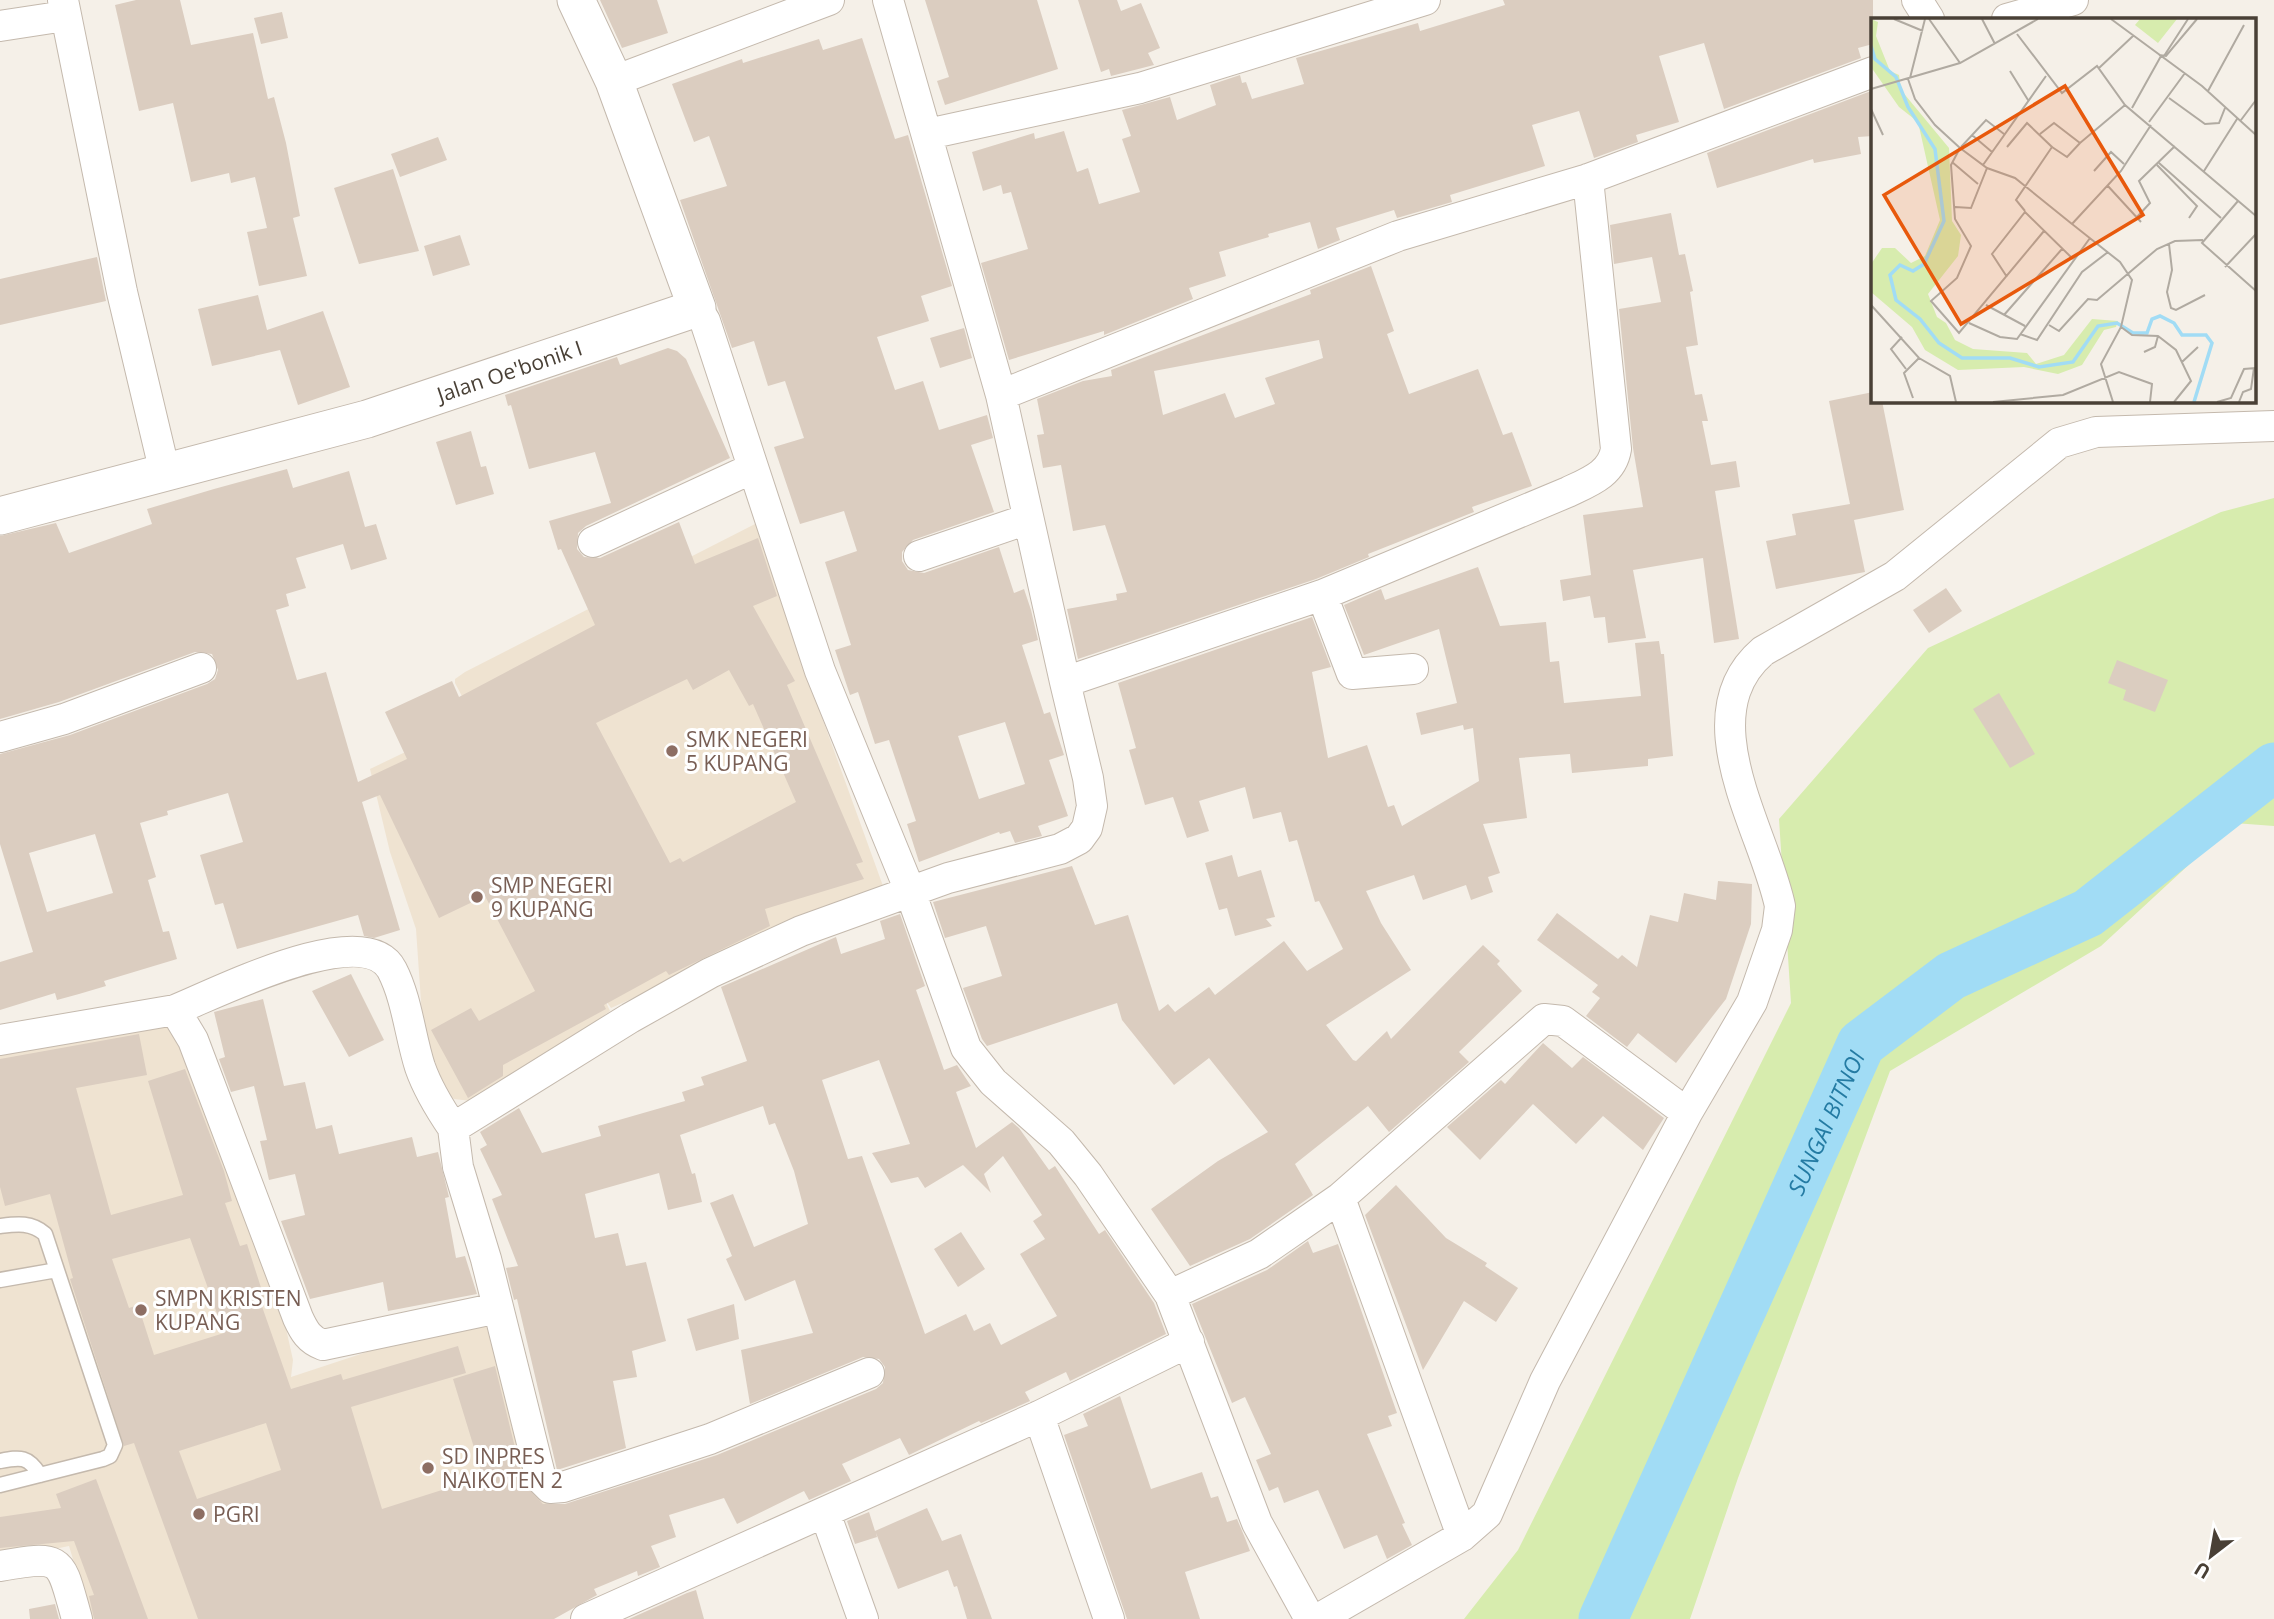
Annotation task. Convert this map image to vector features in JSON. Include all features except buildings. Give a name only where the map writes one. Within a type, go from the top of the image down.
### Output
[{"type":"street","points":[[576,0],[614,81],[697,308],[705,321],[820,671],[910,891],[972,1060],[1061,1142],[1125,1225],[1170,1294],[1257,1523],[1310,1619]]},
{"type":"street","points":[[614,81],[828,0]]},
{"type":"street","points":[[453,1128],[630,1018],[710,973],[801,931],[910,891],[1060,849],[1079,839],[1087,828],[1092,806],[1085,764],[1001,395],[888,0]]},
{"type":"street","points":[[928,134],[1140,88],[1424,0]]},
{"type":"street","points":[[1917,0],[1928,18]]},
{"type":"street","points":[[2010,18],[2073,0]]},
{"type":"street","points":[[0,26],[64,8],[84,94],[122,292],[165,473]]},
{"type":"street","points":[[1001,395],[1398,236],[1588,179],[1871,73]]},
{"type":"street","points":[[1065,682],[1322,595],[1568,492],[1602,475],[1612,463],[1616,449],[1588,179]]},
{"type":"street","name":"Jalan Oe'bonik I","points":[[0,516],[367,419],[697,308]]},
{"type":"street","points":[[1318,1619],[1462,1536],[1487,1514],[1545,1381],[1687,1113],[1752,1002],[1780,918],[1774,884],[1729,747],[1732,701],[1748,664],[1763,651],[1895,576],[2059,443],[2096,432],[2274,426]]},
{"type":"street","points":[[593,542],[753,468]]},
{"type":"street","points":[[919,556],[1028,519]]},
{"type":"street","points":[[1322,595],[1352,674],[1413,669]]},
{"type":"street","points":[[0,737],[64,719],[201,668]]},
{"type":"street","points":[[0,1040],[175,1010],[302,959],[358,949],[369,953],[391,969],[421,1068],[434,1100],[453,1128],[458,1167],[498,1308],[541,1479],[550,1488],[563,1487],[710,1439],[869,1373]]},
{"type":"street","points":[[175,1010],[193,1040],[298,1318],[311,1339],[323,1345],[498,1308]]},
{"type":"street","points":[[1170,1294],[1259,1254],[1340,1198],[1544,1019],[1563,1021],[1687,1113]]},
{"type":"street","points":[[1340,1198],[1462,1536]]},
{"type":"street","points":[[586,1619],[1039,1416],[1189,1342]]},
{"type":"street","points":[[1039,1416],[1109,1619]]},
{"type":"street","points":[[825,1513],[863,1619]]},
{"type":"street","points":[[0,1566],[42,1559],[54,1562],[63,1571],[77,1619]]},
{"type":"lane","points":[[0,1226],[19,1223],[39,1229],[49,1243],[115,1445],[110,1456],[103,1459],[0,1485]]},
{"type":"lane","points":[[0,1280],[57,1270]]},
{"type":"lane","points":[[0,1461],[22,1457],[31,1461],[40,1475]]},
{"type":"shaded area","name":"SMK NEGERI 5 KUPANG","points":[[757,523],[794,640],[883,886],[611,1008],[604,998],[610,1011],[497,1092],[480,1102],[454,1099],[436,1083],[422,1016],[416,929],[390,852],[370,769],[474,719],[455,683],[455,679],[465,672]]},
{"type":"shaded area","points":[[172,1025],[271,1261],[293,1360],[291,1377],[482,1314],[553,1523],[300,1619],[91,1619],[69,1546],[0,1560],[0,1051]]},
{"type":"green space","points":[[2274,498],[2274,826],[2234,823],[2101,946],[1890,1071],[1738,1478],[1690,1619],[1464,1619],[1518,1550],[1791,1003],[1779,819],[1928,648],[2221,512]]},
{"type":"waterway","name":"SUNGAI BITNOI","points":[[1603,1619],[1861,1044],[1951,976],[2088,913],[2274,767]]},
{"type":"place","name":"SMK NEGERI 5 KUPANG","points":[[672,751]]},
{"type":"place","name":"SMP NEGERI 9 KUPANG","points":[[477,897]]},
{"type":"place","name":"SMPN KRISTEN KUPANG","points":[[141,1310]]},
{"type":"place","name":"SD INPRES NAIKOTEN 2","points":[[428,1468]]},
{"type":"place","name":"PGRI","points":[[199,1514]]}]
